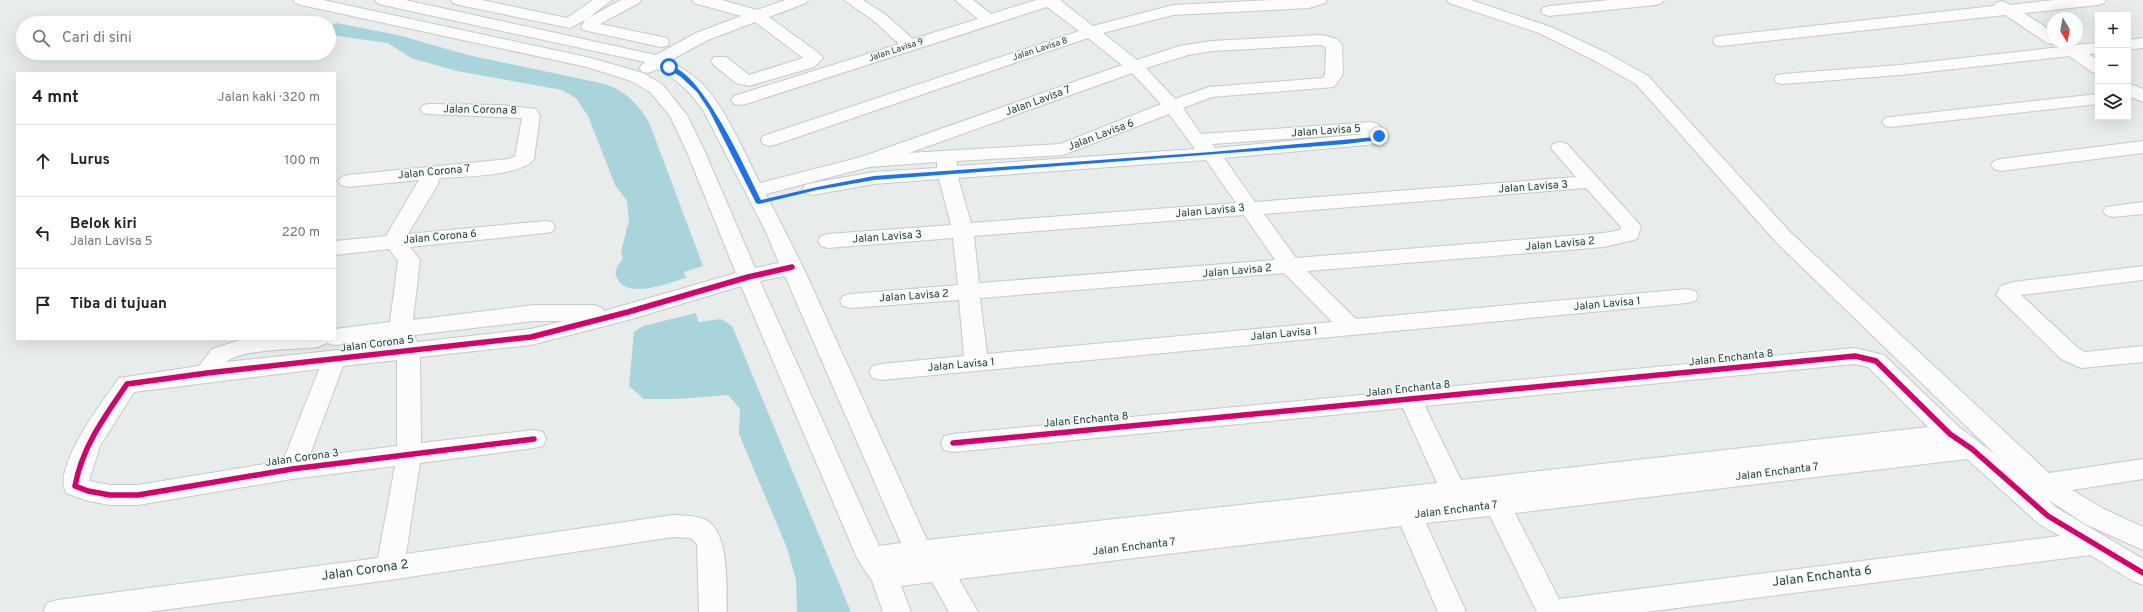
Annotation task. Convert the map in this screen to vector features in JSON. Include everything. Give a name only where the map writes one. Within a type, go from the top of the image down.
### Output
[{"type":"street","points":[[383,0],[605,48],[662,57],[704,47],[752,25],[758,16],[800,0]]},
{"type":"street","points":[[459,0],[570,23],[604,0]]},
{"type":"street","points":[[633,0],[591,23],[589,27],[662,57],[698,91],[712,110],[775,230],[919,553],[939,570],[964,612]]},
{"type":"street","points":[[700,0],[727,6],[758,16],[813,56],[813,60],[808,63],[752,80],[745,80],[720,61]]},
{"type":"street","points":[[852,0],[880,18],[905,40]]},
{"type":"street","points":[[963,0],[983,15]]},
{"type":"street","points":[[1051,0],[1135,66],[1173,107],[1196,140],[1211,154],[1291,267],[1351,328]]},
{"type":"street","name":"Jalan Lavisa 9","points":[[740,100],[1051,0]]},
{"type":"street","name":"Jalan Lavisa 8","points":[[770,140],[1090,32],[1173,10],[1319,0]]},
{"type":"street","points":[[1455,0],[1493,11],[1545,30],[1601,57],[1642,80],[1783,237],[2043,484],[2071,504],[2143,540]]},
{"type":"street","points":[[1549,11],[1656,0]]},
{"type":"street","points":[[1993,0],[2047,35]]},
{"type":"street","points":[[1721,41],[2098,0]]},
{"type":"street","points":[[313,1],[584,61],[642,79],[666,97],[678,115],[696,152],[721,216],[897,612]]},
{"type":"street","name":"Jalan Lavisa 7","points":[[757,197],[868,161],[1135,66],[1196,47],[1326,41],[1334,45],[1335,52],[1334,74],[1328,83]]},
{"type":"street","points":[[2131,45],[2143,43]]},
{"type":"street","points":[[2083,47],[2095,48]]},
{"type":"street","points":[[1783,79],[1900,70],[2051,48]]},
{"type":"street","points":[[2068,48],[2095,66]]},
{"type":"street","points":[[642,79],[662,57]]},
{"type":"street","name":"Jalan Lavisa 6","points":[[868,161],[947,166],[1063,149],[1215,91],[1328,83]]},
{"type":"street","points":[[1891,122],[2095,99]]},
{"type":"street","name":"Jalan Corona 8","points":[[429,109],[508,110],[530,113],[531,116],[524,159],[520,162]]},
{"type":"street","name":"Jalan Lavisa 5","points":[[757,197],[947,166],[1211,154],[1353,142],[1377,138],[1379,136],[1371,128],[1357,128],[1196,140]]},
{"type":"street","points":[[932,139],[947,166],[963,232],[976,363]]},
{"type":"street","points":[[2001,165],[2143,147]]},
{"type":"street","name":"Jalan Lavisa 3","points":[[1560,148],[1631,226],[1630,234],[1622,238]]},
{"type":"street","name":"Jalan Corona 7","points":[[348,181],[504,166],[520,162]]},
{"type":"street","points":[[390,568],[409,454],[405,340],[405,281],[409,260],[393,241],[406,223],[427,186],[432,172]]},
{"type":"street","name":"Jalan Lavisa 3","points":[[828,241],[963,232],[1249,208],[1592,182]]},
{"type":"street","points":[[2113,212],[2143,208]]},
{"type":"street","name":"Jalan Corona 6","points":[[336,248],[545,227]]},
{"type":"street","name":"Jalan Lavisa 2","points":[[851,301],[1291,267],[1622,238]]},
{"type":"street","name":"Jalan Corona 5","points":[[75,486],[78,467],[94,435],[127,384],[207,372],[334,348],[405,340],[532,337],[628,312],[748,277],[792,268]]},
{"type":"street","points":[[2143,273],[2013,289],[2009,290],[2007,295],[2069,353],[2081,360],[2094,360],[2143,354]]},
{"type":"street","name":"Jalan Lavisa 1","points":[[881,372],[1687,296]]},
{"type":"street","points":[[207,372],[214,360],[220,355],[237,348],[309,340]]},
{"type":"street","points":[[292,469],[334,348]]},
{"type":"street","name":"Jalan Enchanta 8","points":[[953,443],[1855,356],[1876,361],[1950,434]]},
{"type":"street","points":[[1410,399],[1454,491]]},
{"type":"street","points":[[1950,434],[1972,449],[2048,516],[2143,572]]},
{"type":"street","name":"Jalan Enchanta 7","points":[[878,567],[939,570],[1406,506],[1454,491],[1493,496],[1950,434]]},
{"type":"street","name":"Jalan Corona 3","points":[[75,486],[88,491],[110,495],[138,495],[292,469],[534,439]]},
{"type":"street","name":"Jalan Enchanta 7","points":[[878,567],[919,553],[1972,449]]},
{"type":"street","points":[[2043,484],[2143,469]]},
{"type":"street","points":[[1493,496],[1551,612]]},
{"type":"street","points":[[1406,506],[1452,612]]},
{"type":"street","name":"Jalan Corona 2","points":[[57,612],[390,568],[673,526],[696,526],[704,532],[710,544],[713,612]]},
{"type":"street","name":"Jalan Enchanta 6","points":[[1551,612],[2094,543]]},
{"type":"water","points":[[336,23],[398,35],[468,55],[605,84],[626,95],[640,109],[649,122],[703,266],[684,272],[686,278],[659,286],[638,289],[629,288],[622,285],[617,278],[616,270],[623,259],[621,252],[629,220],[627,201],[615,185],[588,116],[576,98],[562,90],[457,71],[411,58],[388,43],[336,36]]},
{"type":"water","points":[[696,313],[698,322],[721,319],[732,326],[851,612],[797,612],[796,580],[787,548],[739,434],[740,409],[728,395],[676,399],[644,399],[629,386],[634,332],[643,326]]},
{"type":"cycle path","points":[[534,439],[292,469],[138,495],[110,495],[88,491],[75,486],[82,459],[88,446],[127,384],[207,373],[531,337],[628,312],[748,277],[792,267]]},
{"type":"cycle path","points":[[953,443],[1855,356],[1876,361],[1950,434],[1972,449],[2048,516],[2143,573]]},
{"type":"route","points":[[669,67],[682,76],[698,91],[712,110],[759,203],[817,188],[874,178],[1211,154],[1367,140],[1377,138],[1379,136]]}]
